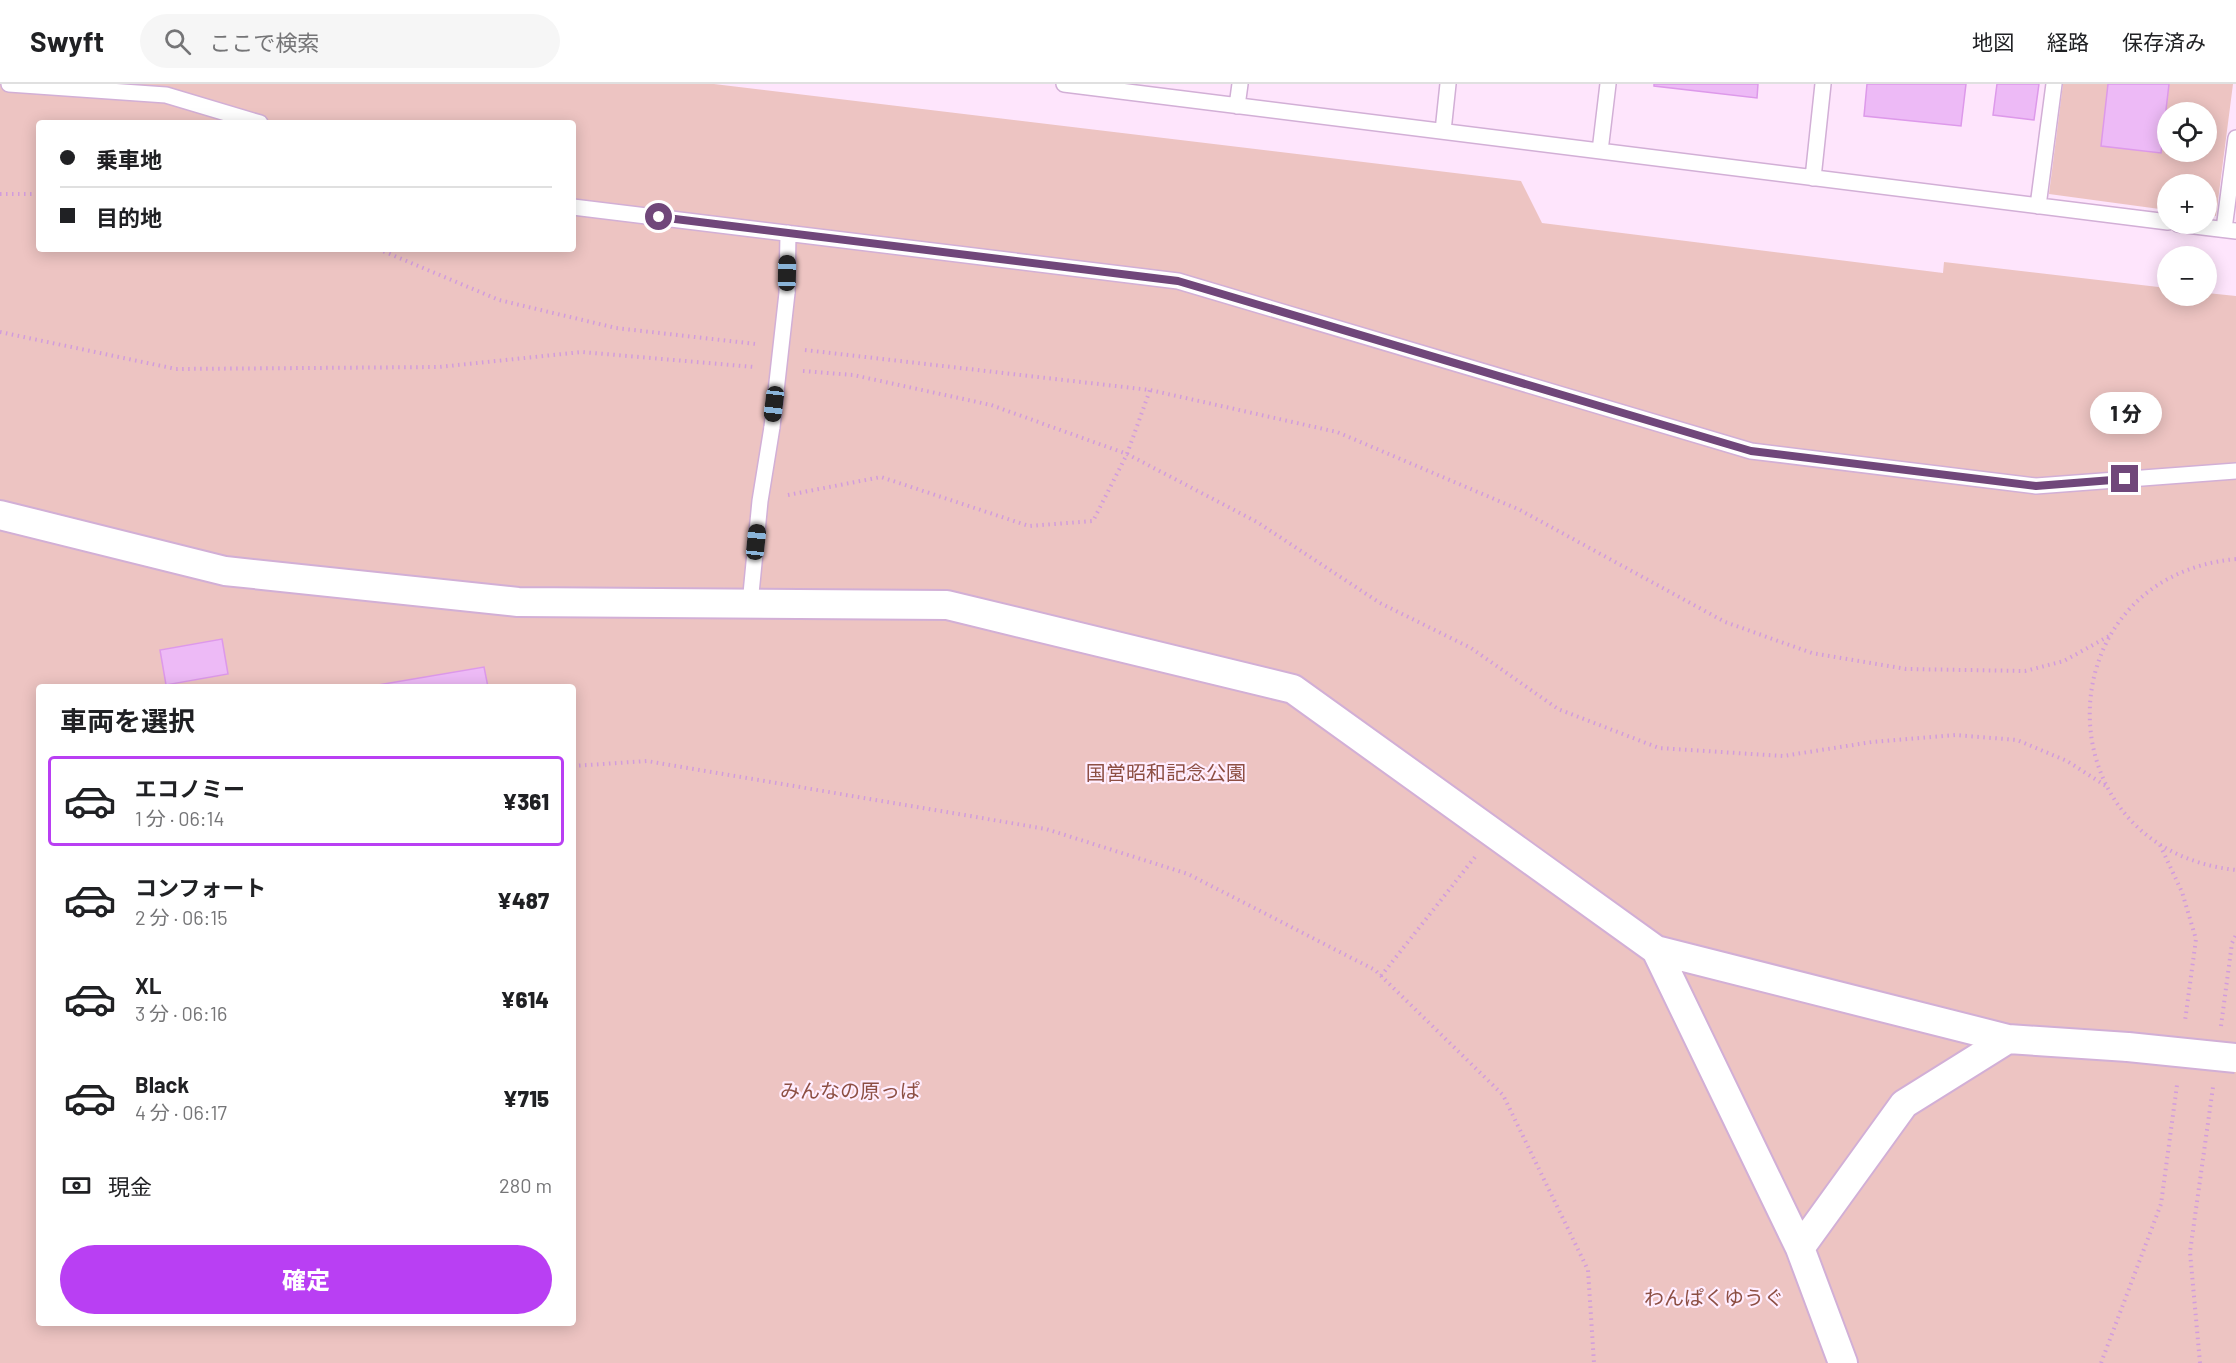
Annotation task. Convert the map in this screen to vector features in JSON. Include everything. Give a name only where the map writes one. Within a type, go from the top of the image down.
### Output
[{"type":"street","points":[[0,515],[225,571],[518,602],[947,605],[1293,689],[1656,950],[2008,1039],[2128,1047],[2228,1048]]},
{"type":"street","points":[[1656,950],[1800,1248],[1843,1363]]},
{"type":"street","points":[[1800,1248],[1904,1104],[2008,1039]]},
{"type":"lane","points":[[9,84],[166,95],[250,120]]},
{"type":"lane","points":[[1064,84],[2157,221]]},
{"type":"lane","points":[[1237,106],[1240,84]]},
{"type":"lane","points":[[1443,131],[1448,84]]},
{"type":"lane","points":[[1600,151],[1608,84]]},
{"type":"lane","points":[[1813,178],[1823,84]]},
{"type":"lane","points":[[2038,206],[2054,84]]},
{"type":"lane","points":[[2230,230],[2236,138]]},
{"type":"lane","points":[[576,207],[1178,281],[1751,451],[2036,486],[2236,471]]},
{"type":"lane","points":[[750,604],[760,501],[772,427],[787,293],[788,233]]},
{"type":"path","points":[[0,194],[36,194]]},
{"type":"path","points":[[385,252],[499,300],[616,328],[759,345]]},
{"type":"path","points":[[0,332],[176,369],[439,367],[582,352],[759,367]]},
{"type":"path","points":[[794,349],[1149,390],[1336,432],[1520,510],[1725,622],[1812,653],[1906,669],[2025,671],[2064,661],[2109,636]]},
{"type":"path","points":[[794,370],[853,375],[991,405],[1127,454],[1257,522],[1380,603],[1471,648],[1558,709],[1659,748],[1783,756],[1872,742],[1955,735],[2018,740],[2067,761],[2106,786]]},
{"type":"path","points":[[760,501],[881,477],[1029,526],[1094,521],[1127,454],[1149,390]]},
{"type":"path","points":[[2236,559],[2191,568],[2166,579],[2144,595],[2125,614],[2109,636],[2092,685],[2089,711],[2093,745],[2106,786],[2120,808],[2138,828],[2160,845],[2186,859],[2213,867],[2236,870]]},
{"type":"path","points":[[576,766],[647,761],[1046,829],[1188,874],[1375,970],[1503,1095],[1588,1270],[1594,1363]]},
{"type":"path","points":[[1382,976],[1494,833]]},
{"type":"path","points":[[2160,845],[2182,892],[2196,939],[2184,1031]]},
{"type":"path","points":[[2228,1048],[2232,943],[2236,935]]},
{"type":"path","points":[[2101,1363],[2162,1204],[2178,1077]]},
{"type":"path","points":[[2200,1363],[2190,1252],[2213,1086]]},
{"type":"green space","name":"国営昭和記念公園","points":[[0,84],[714,84],[1521,181],[1542,223],[1943,273],[1944,262],[2157,287],[2157,306],[2217,306],[2217,294],[2236,296],[2236,1363],[0,1363]]},
{"type":"green space","points":[[2063,84],[2233,84],[2217,208],[2217,174],[2157,174],[2157,209],[2049,194]]},
{"type":"building","points":[[1654,84],[1758,84],[1757,98],[1654,86]]},
{"type":"building","points":[[1867,84],[1966,84],[1961,126],[1864,116]]},
{"type":"building","points":[[1997,84],[2039,84],[2034,120],[1993,115]]},
{"type":"building","points":[[2108,84],[2169,84],[2167,102],[2157,102],[2157,153],[2101,146]]},
{"type":"building","points":[[222,639],[228,674],[166,684],[160,650]]},
{"type":"building","points":[[484,667],[487,684],[384,684]]},
{"type":"route","points":[[659,217],[1178,281],[1751,451],[2036,486],[2125,479]]},
{"type":"park label","name":"みんなの原っぱ","points":[[850,1090]]},
{"type":"park label","name":"わんぱくゆうぐ","points":[[1714,1297]]}]
